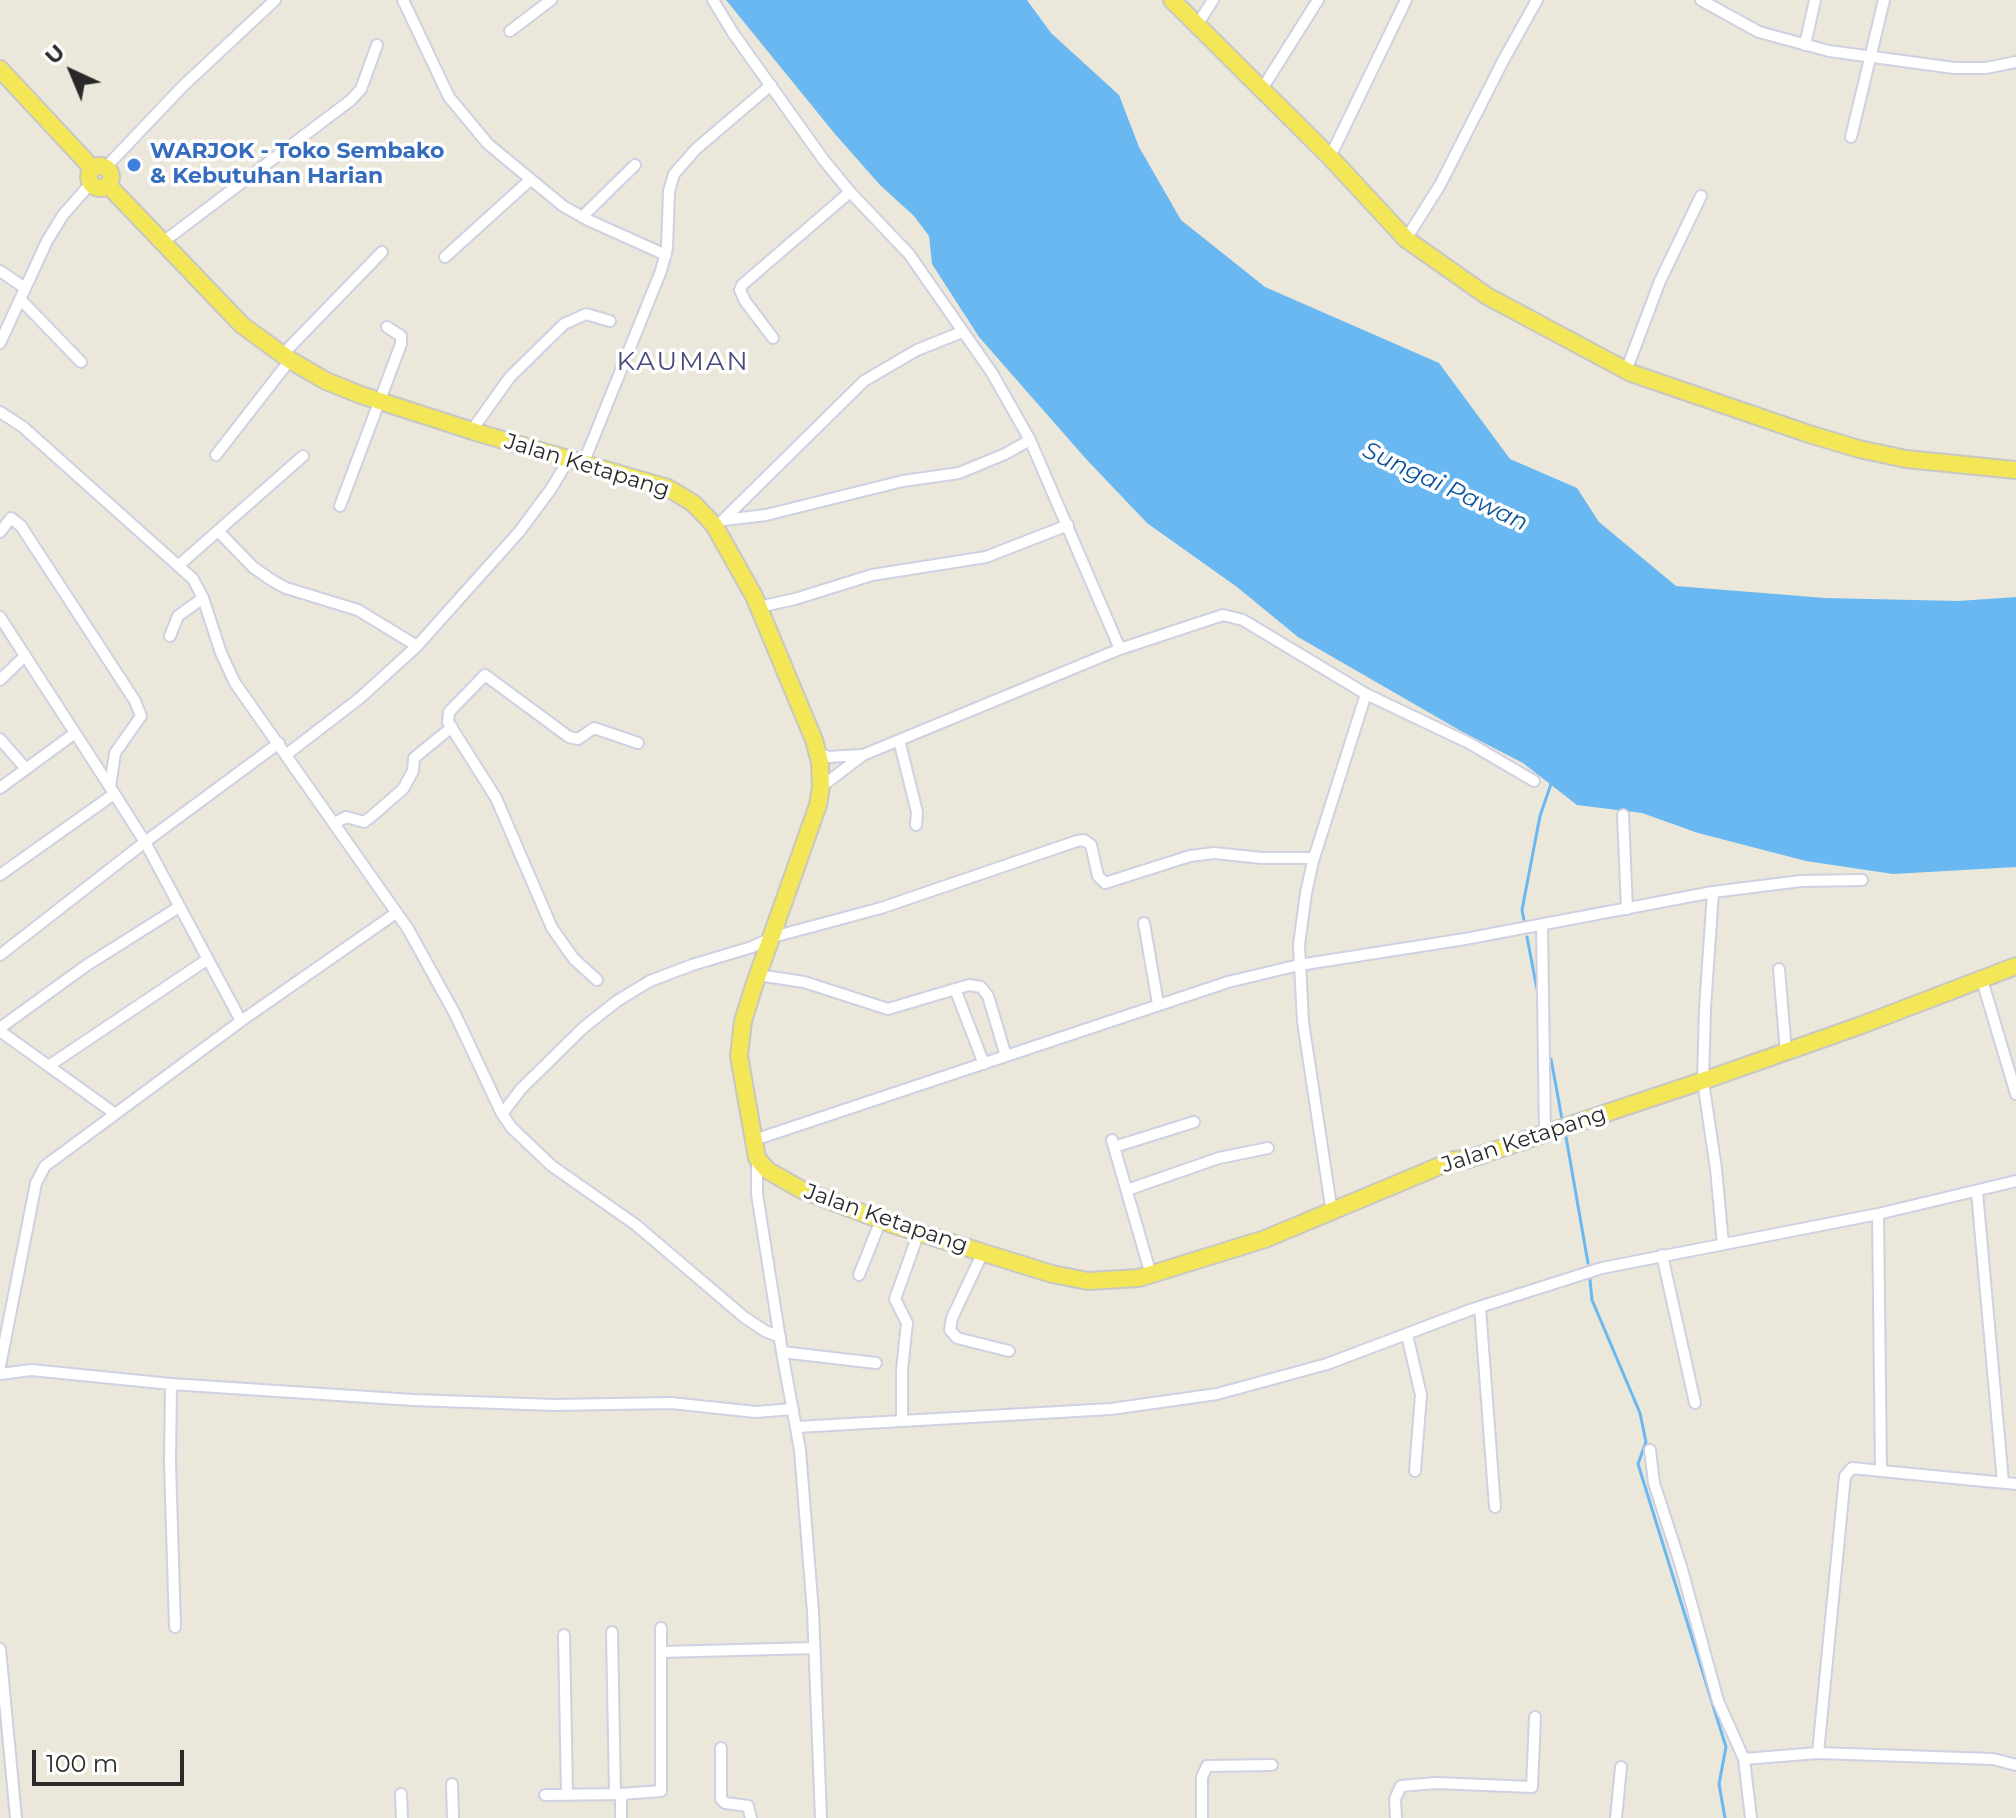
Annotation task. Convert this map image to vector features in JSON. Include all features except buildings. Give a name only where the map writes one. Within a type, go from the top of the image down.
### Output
[{"type":"main road","points":[[1172,0],[1330,157],[1406,239],[1487,296],[1626,371],[1708,401],[1859,449],[1906,459],[2016,470]]},
{"type":"main road","name":"Jalan Ketapang","points":[[0,69],[202,286],[242,325],[286,357],[326,381],[378,401],[668,488],[719,522],[759,607],[818,753],[821,787],[812,823],[743,1021],[739,1056],[757,1158],[767,1170],[793,1186],[881,1220],[1052,1274],[1088,1281],[1151,1275],[1265,1239],[1462,1160],[1786,1052],[2016,966]]},
{"type":"street","points":[[0,343],[47,241],[63,215],[183,86],[275,0]]},
{"type":"street","points":[[403,0],[449,97],[488,144],[563,206],[666,255]]},
{"type":"street","points":[[510,31],[551,0]]},
{"type":"street","points":[[713,0],[730,29],[850,192],[909,254],[992,373],[1030,440],[1120,649]]},
{"type":"street","points":[[1197,25],[1213,0]]},
{"type":"street","points":[[1262,89],[1318,0]]},
{"type":"street","points":[[1330,157],[1406,0]]},
{"type":"street","points":[[1406,239],[1440,185],[1537,0]]},
{"type":"street","points":[[1701,0],[1750,28],[1805,45],[1954,68],[1986,68],[2016,62]]},
{"type":"street","points":[[1805,45],[1815,0]]},
{"type":"street","points":[[1851,137],[1884,0]]},
{"type":"street","points":[[163,242],[351,100],[361,89],[377,45]]},
{"type":"street","points":[[287,754],[360,698],[417,646],[519,532],[576,462],[647,308],[666,255],[669,191],[674,174],[696,149],[771,85]]},
{"type":"street","points":[[582,217],[635,165]]},
{"type":"street","points":[[445,257],[530,180]]},
{"type":"street","points":[[773,338],[745,301],[740,290],[742,285],[850,192]]},
{"type":"street","points":[[1626,371],[1660,281],[1701,196]]},
{"type":"street","points":[[216,455],[286,357],[382,252]]},
{"type":"street","points":[[0,271],[81,362]]},
{"type":"street","points":[[472,430],[499,389],[564,324],[586,314],[610,321]]},
{"type":"street","points":[[340,506],[401,341],[401,336],[387,327]]},
{"type":"street","points":[[719,522],[864,381],[917,350],[962,332]]},
{"type":"street","points":[[0,412],[23,427],[193,579],[235,683],[396,913],[455,1014],[502,1114],[527,1144],[566,1178],[636,1225],[755,1326],[780,1337]]},
{"type":"street","points":[[719,522],[766,515],[903,481],[959,473],[1030,440]]},
{"type":"street","points":[[178,566],[303,456]]},
{"type":"street","points":[[0,532],[11,518],[21,526],[141,716],[137,726],[115,753],[112,791],[0,875]]},
{"type":"street","points":[[759,607],[872,575],[986,557],[1068,525]]},
{"type":"street","points":[[218,531],[254,568],[273,581],[286,588],[358,610],[417,646]]},
{"type":"street","points":[[170,636],[178,616],[203,598]]},
{"type":"street","points":[[821,787],[863,755],[1120,649],[1215,616],[1230,615],[1366,694],[1469,743],[1534,781]]},
{"type":"street","points":[[0,617],[145,842],[241,1021]]},
{"type":"street","points":[[0,680],[25,656]]},
{"type":"street","points":[[597,980],[574,959],[552,928],[496,798],[448,718],[451,708],[485,675],[527,709],[569,737],[578,739],[594,728],[638,743]]},
{"type":"street","points":[[1332,1213],[1303,1022],[1299,965],[1302,920],[1314,858],[1366,694]]},
{"type":"street","points":[[335,823],[346,817],[364,822],[372,816],[403,789],[413,771],[414,758],[452,727]]},
{"type":"street","points":[[0,788],[75,733]]},
{"type":"street","points":[[0,739],[26,769]]},
{"type":"street","points":[[899,740],[917,812],[916,825]]},
{"type":"street","points":[[0,955],[279,743]]},
{"type":"street","points":[[818,753],[828,757],[863,755]]},
{"type":"street","points":[[1623,815],[1627,909]]},
{"type":"street","points":[[502,1114],[521,1089],[583,1028],[617,1001],[650,981],[773,937],[881,908],[1084,840],[1091,845],[1098,876],[1105,883],[1190,856],[1214,853],[1262,858],[1314,858]]},
{"type":"street","points":[[754,1140],[1158,1004],[1228,982],[1299,965],[1451,942],[1713,892],[1801,881],[1862,880]]},
{"type":"street","points":[[1713,892],[1705,995],[1703,1081],[1723,1244]]},
{"type":"street","points":[[114,1113],[0,1030],[87,965],[179,907]]},
{"type":"street","points":[[0,1366],[39,1175],[54,1159],[114,1113],[396,913]]},
{"type":"street","points":[[1144,923],[1158,1004]]},
{"type":"street","points":[[1542,925],[1545,1134]]},
{"type":"street","points":[[50,1065],[208,959]]},
{"type":"street","points":[[1779,969],[1786,1052]]},
{"type":"street","points":[[758,975],[804,982],[888,1009],[955,989],[976,986],[985,991],[1006,1056]]},
{"type":"street","points":[[1982,980],[2016,1094]]},
{"type":"street","points":[[955,989],[984,1064]]},
{"type":"street","points":[[1151,1275],[1113,1144],[1194,1122]]},
{"type":"street","points":[[1127,1190],[1219,1158],[1268,1148]]},
{"type":"street","points":[[757,1158],[757,1194],[797,1427],[813,1612],[821,1818]]},
{"type":"street","points":[[797,1427],[1111,1409],[1187,1399],[1283,1378],[1480,1307],[1602,1268],[1878,1214],[2016,1181]]},
{"type":"street","points":[[1977,1192],[2003,1482]]},
{"type":"street","points":[[1878,1214],[1881,1471]]},
{"type":"street","points":[[859,1275],[881,1220]]},
{"type":"street","points":[[902,1420],[902,1370],[907,1323],[895,1299],[919,1232]]},
{"type":"street","points":[[983,1252],[952,1318],[950,1330],[957,1338],[1009,1351]]},
{"type":"street","points":[[1662,1255],[1695,1403]]},
{"type":"street","points":[[1480,1307],[1495,1507]]},
{"type":"street","points":[[1407,1335],[1421,1395],[1415,1471]]},
{"type":"street","points":[[782,1352],[876,1363]]},
{"type":"street","points":[[0,1374],[31,1370],[171,1384],[428,1401],[554,1405],[671,1403],[756,1412],[793,1409]]},
{"type":"street","points":[[171,1384],[175,1627]]},
{"type":"street","points":[[1650,1450],[1654,1483],[1718,1701],[1744,1759],[1751,1818]]},
{"type":"street","points":[[1818,1753],[1845,1476],[1852,1468],[2016,1484]]},
{"type":"street","points":[[545,1795],[661,1791],[661,1628]]},
{"type":"street","points":[[612,1632],[621,1818]]},
{"type":"street","points":[[564,1635],[567,1795]]},
{"type":"street","points":[[661,1652],[814,1648]]},
{"type":"street","points":[[0,1649],[16,1818]]},
{"type":"street","points":[[1396,1818],[1395,1799],[1401,1786],[1436,1783],[1532,1787],[1535,1717]]},
{"type":"street","points":[[721,1748],[721,1799],[725,1803],[748,1806],[751,1818]]},
{"type":"street","points":[[1744,1759],[1818,1753],[1993,1759],[2016,1765]]},
{"type":"street","points":[[1202,1818],[1202,1777],[1205,1768],[1218,1764],[1272,1765]]},
{"type":"street","points":[[1616,1818],[1621,1767]]},
{"type":"street","points":[[452,1784],[453,1818]]},
{"type":"street","points":[[401,1794],[402,1818]]},
{"type":"water","name":"Sungai Pawan","points":[[726,0],[1027,0],[1051,33],[1119,95],[1139,147],[1181,220],[1265,287],[1439,363],[1510,459],[1577,488],[1599,522],[1676,586],[1825,598],[1958,601],[2016,597],[2016,867],[1893,874],[1806,861],[1698,833],[1642,813],[1577,805],[1523,763],[1298,637],[1237,587],[1147,523],[1087,460],[979,337],[932,264],[929,236],[914,216],[880,185],[835,134]]},
{"type":"waterway","points":[[1524,920],[1522,910],[1540,816],[1551,784]]},
{"type":"waterway","points":[[1527,937],[1537,989]]},
{"type":"waterway","points":[[1551,1059],[1562,1119]]},
{"type":"waterway","points":[[1566,1137],[1588,1263]]},
{"type":"waterway","points":[[1590,1280],[1592,1300],[1640,1413],[1646,1442],[1638,1464],[1726,1747],[1719,1784],[1725,1818]]},
{"type":"place","name":"WARJOK - Toko Sembako & Kebutuhan Harian","points":[[134,165]]},
{"type":"district","name":"KAUMAN","points":[[683,362]]}]
